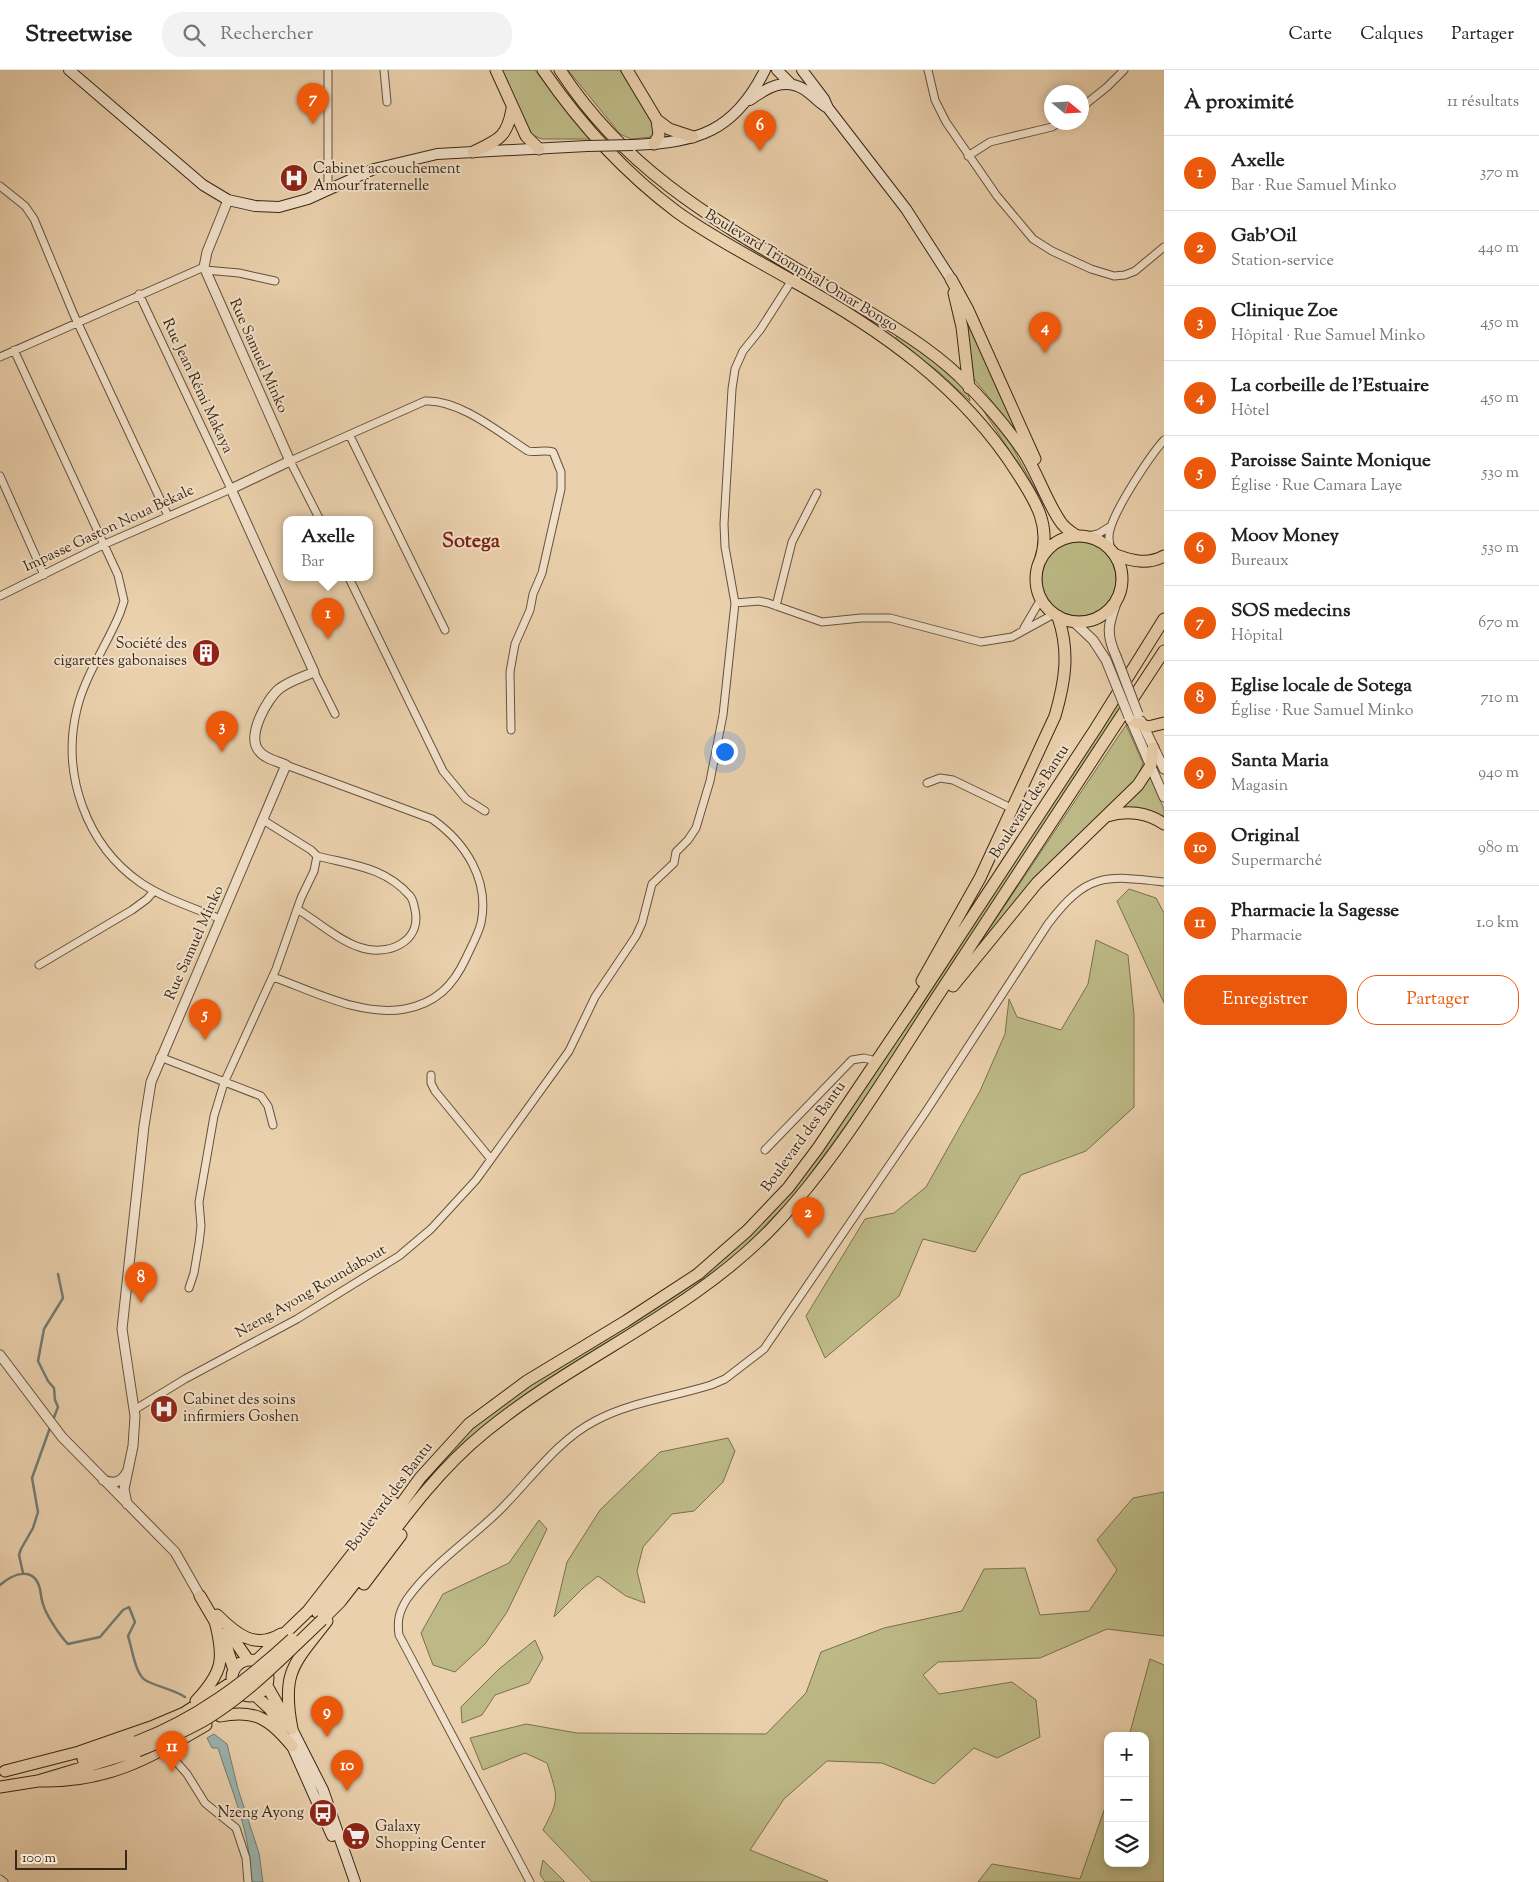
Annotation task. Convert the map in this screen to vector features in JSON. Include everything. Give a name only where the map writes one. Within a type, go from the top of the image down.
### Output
[{"type":"main road","points":[[69,70],[196,180],[228,200],[255,206],[279,207],[308,199],[358,175],[392,164],[437,154],[674,143],[712,131],[728,121],[745,103],[765,70]]},
{"type":"main road","points":[[496,70],[512,109],[526,136],[539,149]]},
{"type":"main road","name":"Boulevard Triomphal Omar Bongo","points":[[543,70],[570,106],[615,158],[663,201],[702,229],[792,280],[895,346],[935,376],[979,419],[1014,467],[1036,504],[1044,524],[1046,537],[1040,561]]},
{"type":"main road","name":"Boulevard Triomphal Omar Bongo","points":[[560,70],[604,128],[641,164],[672,190],[723,226],[917,342],[942,360],[968,385],[1014,437],[1059,521],[1083,536]]},
{"type":"main road","points":[[627,70],[657,120],[659,134],[654,144]]},
{"type":"main road","points":[[777,70],[792,84],[805,90],[828,108]]},
{"type":"main road","points":[[802,70],[824,99],[828,108],[906,209],[951,279],[976,327],[1044,481],[1052,505]]},
{"type":"main road","points":[[745,103],[774,85],[792,84]]},
{"type":"main road","points":[[473,152],[503,135],[508,127],[512,109]]},
{"type":"main road","points":[[657,120],[675,132],[693,137]]},
{"type":"main road","points":[[951,279],[962,327],[968,385],[979,412],[1007,451],[1014,467]]},
{"type":"main road","points":[[896,1033],[909,1004],[980,878],[1050,726],[1061,695],[1066,652],[1064,634],[1056,615],[1041,599],[1036,583],[1040,561],[1053,545],[1064,538],[1083,536],[1100,541],[1113,552],[1128,560],[1149,562],[1164,556]]},
{"type":"main road","points":[[1056,615],[1074,622],[1083,622],[1099,618],[1117,600],[1122,587],[1122,574],[1113,552]]},
{"type":"main road","name":"Boulevard des Bantu","points":[[322,1618],[420,1478],[469,1424],[527,1381],[656,1302],[721,1255],[788,1188],[818,1148],[896,1033],[1096,728],[1164,619]]},
{"type":"main road","name":"Boulevard des Bantu","points":[[322,1618],[340,1602],[436,1480],[479,1436],[545,1387],[699,1292],[746,1254],[802,1194],[886,1075],[1164,651]]},
{"type":"main road","points":[[1133,717],[1144,726],[1164,723]]},
{"type":"main road","points":[[886,1075],[961,974],[1005,920],[1052,868],[1138,786],[1151,765],[1153,748]]},
{"type":"main road","points":[[1105,817],[1122,813],[1135,813],[1151,817],[1164,824]]},
{"type":"main road","points":[[2,1771],[98,1746],[186,1712],[233,1676],[238,1664],[252,1660],[296,1625],[390,1506],[436,1455],[469,1424]]},
{"type":"main road","points":[[200,1596],[252,1660],[263,1665],[268,1682],[323,1790],[355,1882]]},
{"type":"main road","points":[[216,1618],[238,1634],[253,1641],[268,1640],[296,1625]]},
{"type":"main road","points":[[216,1618],[227,1644],[237,1691],[252,1696],[270,1709],[292,1746],[323,1812],[348,1882]]},
{"type":"main road","points":[[186,1712],[212,1683],[219,1667],[222,1652],[216,1618]]},
{"type":"main road","points":[[38,1781],[65,1782],[92,1778],[165,1749],[252,1696],[268,1682],[322,1618]]},
{"type":"main road","points":[[292,1728],[287,1694],[291,1670],[322,1618]]},
{"type":"main road","points":[[0,1787],[38,1781],[187,1730],[219,1711],[282,1659],[322,1618]]},
{"type":"main road","points":[[220,1716],[243,1713],[258,1717],[274,1726],[292,1746]]},
{"type":"main road","points":[[2,1771],[45,1768],[137,1747]]},
{"type":"street","points":[[328,70],[328,190]]},
{"type":"street","points":[[384,70],[387,102]]},
{"type":"street","points":[[928,70],[938,109],[968,156],[1033,239],[1091,269],[1114,276],[1125,275],[1135,271],[1164,247]]},
{"type":"street","points":[[1089,102],[1107,88],[1124,70]]},
{"type":"street","points":[[968,156],[990,142],[1044,129]]},
{"type":"street","points":[[0,186],[25,206],[34,219],[77,321],[168,516]]},
{"type":"street","points":[[204,268],[228,200]]},
{"type":"street","points":[[0,357],[77,321],[204,268],[275,281]]},
{"type":"street","name":"Rue Samuel Minko","points":[[204,268],[290,461]]},
{"type":"street","name":"Nzeng Ayong Roundabout","points":[[134,1410],[184,1379],[351,1287],[399,1256],[430,1229],[476,1180],[490,1158],[569,1051],[595,997],[636,936],[642,923],[652,884],[674,863],[676,852],[688,840],[700,818],[710,782],[723,715],[735,603],[725,547],[724,524],[733,378],[743,351],[760,330],[792,280]]},
{"type":"street","name":"Rue Jean Rémi Makaya","points":[[139,294],[232,491]]},
{"type":"street","points":[[14,350],[105,544],[118,575],[124,601],[114,628],[85,686],[77,709],[72,744],[74,781],[90,826],[114,860],[154,891],[221,919]]},
{"type":"street","points":[[335,714],[232,491],[290,461],[350,436],[425,401],[434,401],[444,403],[483,421],[528,451],[535,453],[548,450],[553,452],[561,472],[561,489],[542,573],[514,651],[510,672],[511,730]]},
{"type":"street","points":[[350,436],[445,630]]},
{"type":"street","points":[[1113,552],[1109,536],[1111,525],[1142,471],[1164,440]]},
{"type":"street","points":[[290,461],[318,516]]},
{"type":"street","points":[[0,476],[44,575]]},
{"type":"street","name":"Impasse Gaston Noua Bekale","points":[[0,596],[105,544],[168,516],[232,491]]},
{"type":"street","points":[[776,606],[792,542],[817,493]]},
{"type":"street","points":[[1083,536],[1098,534],[1111,525]]},
{"type":"street","points":[[350,581],[443,771],[466,799],[485,811]]},
{"type":"street","points":[[1022,630],[1041,599]]},
{"type":"street","points":[[1117,600],[1110,620],[1108,636],[1116,656],[1133,717]]},
{"type":"street","points":[[735,603],[759,601],[822,622],[861,618],[890,618],[981,642],[1005,639],[1056,615]]},
{"type":"street","points":[[1074,622],[1093,640],[1106,660],[1133,717],[1164,798]]},
{"type":"street","points":[[273,977],[353,1005],[380,1009],[405,1009],[444,992],[458,975],[481,923],[480,886],[473,864],[461,843],[450,832],[432,819],[267,758],[258,750],[254,738],[257,725],[279,689],[314,672]]},
{"type":"street","points":[[1144,726],[1164,769]]},
{"type":"street","name":"Rue Samuel Minko","points":[[126,1504],[124,1489],[134,1436],[134,1410],[122,1329],[145,1119],[151,1082],[286,765]]},
{"type":"street","points":[[927,784],[940,778],[953,780],[1013,809]]},
{"type":"street","points":[[262,820],[311,850],[317,856],[362,865],[389,878],[412,897],[417,919],[407,941],[394,949],[360,948],[298,909]]},
{"type":"street","points":[[189,1288],[199,1243],[201,1226],[199,1202],[214,1116],[224,1083],[253,1014],[273,977],[314,871],[317,856]]},
{"type":"street","points":[[530,1882],[400,1635],[398,1616],[407,1599],[432,1571],[498,1511],[527,1480],[584,1428],[608,1415],[711,1385],[725,1379],[764,1348],[925,1113],[976,1031],[1048,924],[1066,901],[1088,884],[1108,878],[1121,877],[1164,882]]},
{"type":"street","points":[[39,965],[132,910],[154,891]]},
{"type":"street","points":[[160,1058],[261,1096],[268,1106],[273,1125]]},
{"type":"street","points":[[765,1150],[852,1060],[864,1058],[876,1061]]},
{"type":"street","points":[[432,1075],[431,1083],[435,1091],[490,1158]]},
{"type":"street","points":[[0,1355],[54,1428],[102,1480],[175,1552],[200,1596]]},
{"type":"street","points":[[102,1480],[116,1483],[121,1480],[128,1470]]},
{"type":"street","points":[[165,1749],[187,1774],[205,1802],[236,1828],[246,1858],[248,1882]]},
{"type":"street","points":[[0,1879],[4,1882]]},
{"type":"shaded area","points":[[501,70],[535,70],[589,139],[542,139],[530,134]]},
{"type":"shaded area","points":[[568,70],[620,70],[652,123],[655,133],[652,137],[631,139],[620,134]]},
{"type":"shaded area","points":[[963,310],[1018,433],[974,379]]},
{"type":"shaded area","points":[[897,336],[951,375],[967,393],[970,401],[939,372],[895,339]]},
{"type":"shaded area","points":[[981,407],[1011,445],[1039,496]]},
{"type":"shaded area","points":[[1079,542],[1100,548],[1110,558],[1116,579],[1110,600],[1100,610],[1079,616],[1058,610],[1048,600],[1042,579],[1048,558],[1058,548]]},
{"type":"shaded area","points":[[1120,699],[1123,706],[859,1107],[794,1196],[737,1254],[679,1300],[564,1369],[481,1428],[407,1507],[413,1493],[476,1425],[516,1394],[695,1283],[730,1254],[770,1214]]},
{"type":"shaded area","points":[[1126,725],[1143,763],[1137,779],[1041,872],[975,950]]},
{"type":"shaded area","points":[[1150,777],[1164,809],[1164,819],[1118,810]]},
{"type":"shaded area","points":[[1129,889],[1156,898],[1164,913],[1164,1003],[1117,901]]},
{"type":"shaded area","points":[[1096,940],[1128,955],[1134,1015],[1134,1107],[1086,1151],[1021,1175],[975,1252],[923,1239],[899,1296],[825,1358],[806,1316],[865,1219],[894,1213],[926,1187],[980,1091],[1005,1034],[1009,999],[1017,1017],[1061,1030],[1088,984]]},
{"type":"shaded area","points":[[728,1438],[735,1451],[723,1482],[694,1511],[672,1514],[643,1547],[637,1571],[645,1603],[626,1596],[598,1576],[554,1617],[567,1562],[600,1510],[660,1452]]},
{"type":"shaded area","points":[[1164,1492],[1164,1636],[1107,1629],[1040,1658],[938,1662],[923,1675],[939,1694],[1012,1682],[1036,1700],[1040,1737],[997,1758],[974,1748],[934,1784],[882,1763],[827,1761],[784,1799],[750,1850],[828,1881],[826,1882],[592,1882],[543,1830],[556,1798],[547,1763],[525,1753],[483,1770],[470,1738],[526,1724],[577,1733],[766,1734],[806,1693],[821,1652],[884,1628],[962,1611],[984,1569],[1025,1568],[1040,1615],[1089,1611],[1117,1570],[1097,1540],[1133,1498]]},
{"type":"shaded area","points":[[539,1520],[547,1529],[507,1612],[485,1644],[455,1672],[433,1665],[421,1633],[443,1594],[509,1563]]},
{"type":"shaded area","points":[[535,1640],[543,1658],[529,1683],[495,1695],[482,1715],[462,1723],[461,1707],[499,1669]]},
{"type":"shaded area","points":[[1150,1659],[1164,1665],[1164,1882],[978,1882],[992,1864],[1080,1879],[1104,1810],[1104,1867],[1149,1867],[1149,1732],[1130,1732]]},
{"type":"shaded area","points":[[543,1860],[565,1882],[545,1882],[540,1874]]},
{"type":"water","points":[[214,1734],[227,1744],[238,1789],[259,1853],[263,1882],[250,1882],[248,1848],[240,1814],[218,1748],[212,1748],[207,1738]]},
{"type":"waterway","points":[[53,1420],[58,1407],[54,1388],[48,1381],[38,1361],[44,1329],[63,1298],[58,1274]]},
{"type":"waterway","points":[[23,1573],[19,1555],[33,1528],[38,1512],[32,1478],[51,1425]]},
{"type":"waterway","points":[[0,1585],[17,1575],[28,1574],[33,1577],[40,1589],[42,1602],[47,1614],[57,1631],[68,1644],[100,1637],[123,1610],[129,1607],[135,1622],[128,1636],[136,1666],[142,1677],[185,1697]]},
{"type":"place","name":"SOS medecins","points":[[313,124]]},
{"type":"place","name":"Moov Money","points":[[760,151]]},
{"type":"place","name":"Cabinet accouchement Amour fraternelle","points":[[294,178]]},
{"type":"place","name":"La corbeille de l’Estuaire","points":[[1045,353]]},
{"type":"place","name":"Axelle","points":[[328,639]]},
{"type":"place","name":"Société des cigarettes gabonaises","points":[[206,653]]},
{"type":"place","name":"Clinique Zoe","points":[[222,752]]},
{"type":"place","name":"Paroisse Sainte Monique","points":[[205,1040]]},
{"type":"place","name":"Gab’Oil","points":[[808,1238]]},
{"type":"place","name":"Eglise locale de Sotega","points":[[141,1303]]},
{"type":"place","name":"Cabinet des soins infirmiers Goshen","points":[[164,1409]]},
{"type":"place","name":"Santa Maria","points":[[327,1737]]},
{"type":"place","name":"Pharmacie la Sagesse","points":[[172,1772]]},
{"type":"place","name":"Original","points":[[347,1791]]},
{"type":"place","name":"Nzeng Ayong","points":[[323,1813]]},
{"type":"place","name":"Galaxy Shopping Center","points":[[356,1836]]},
{"type":"district","name":"Sotega","points":[[471,542]]}]
